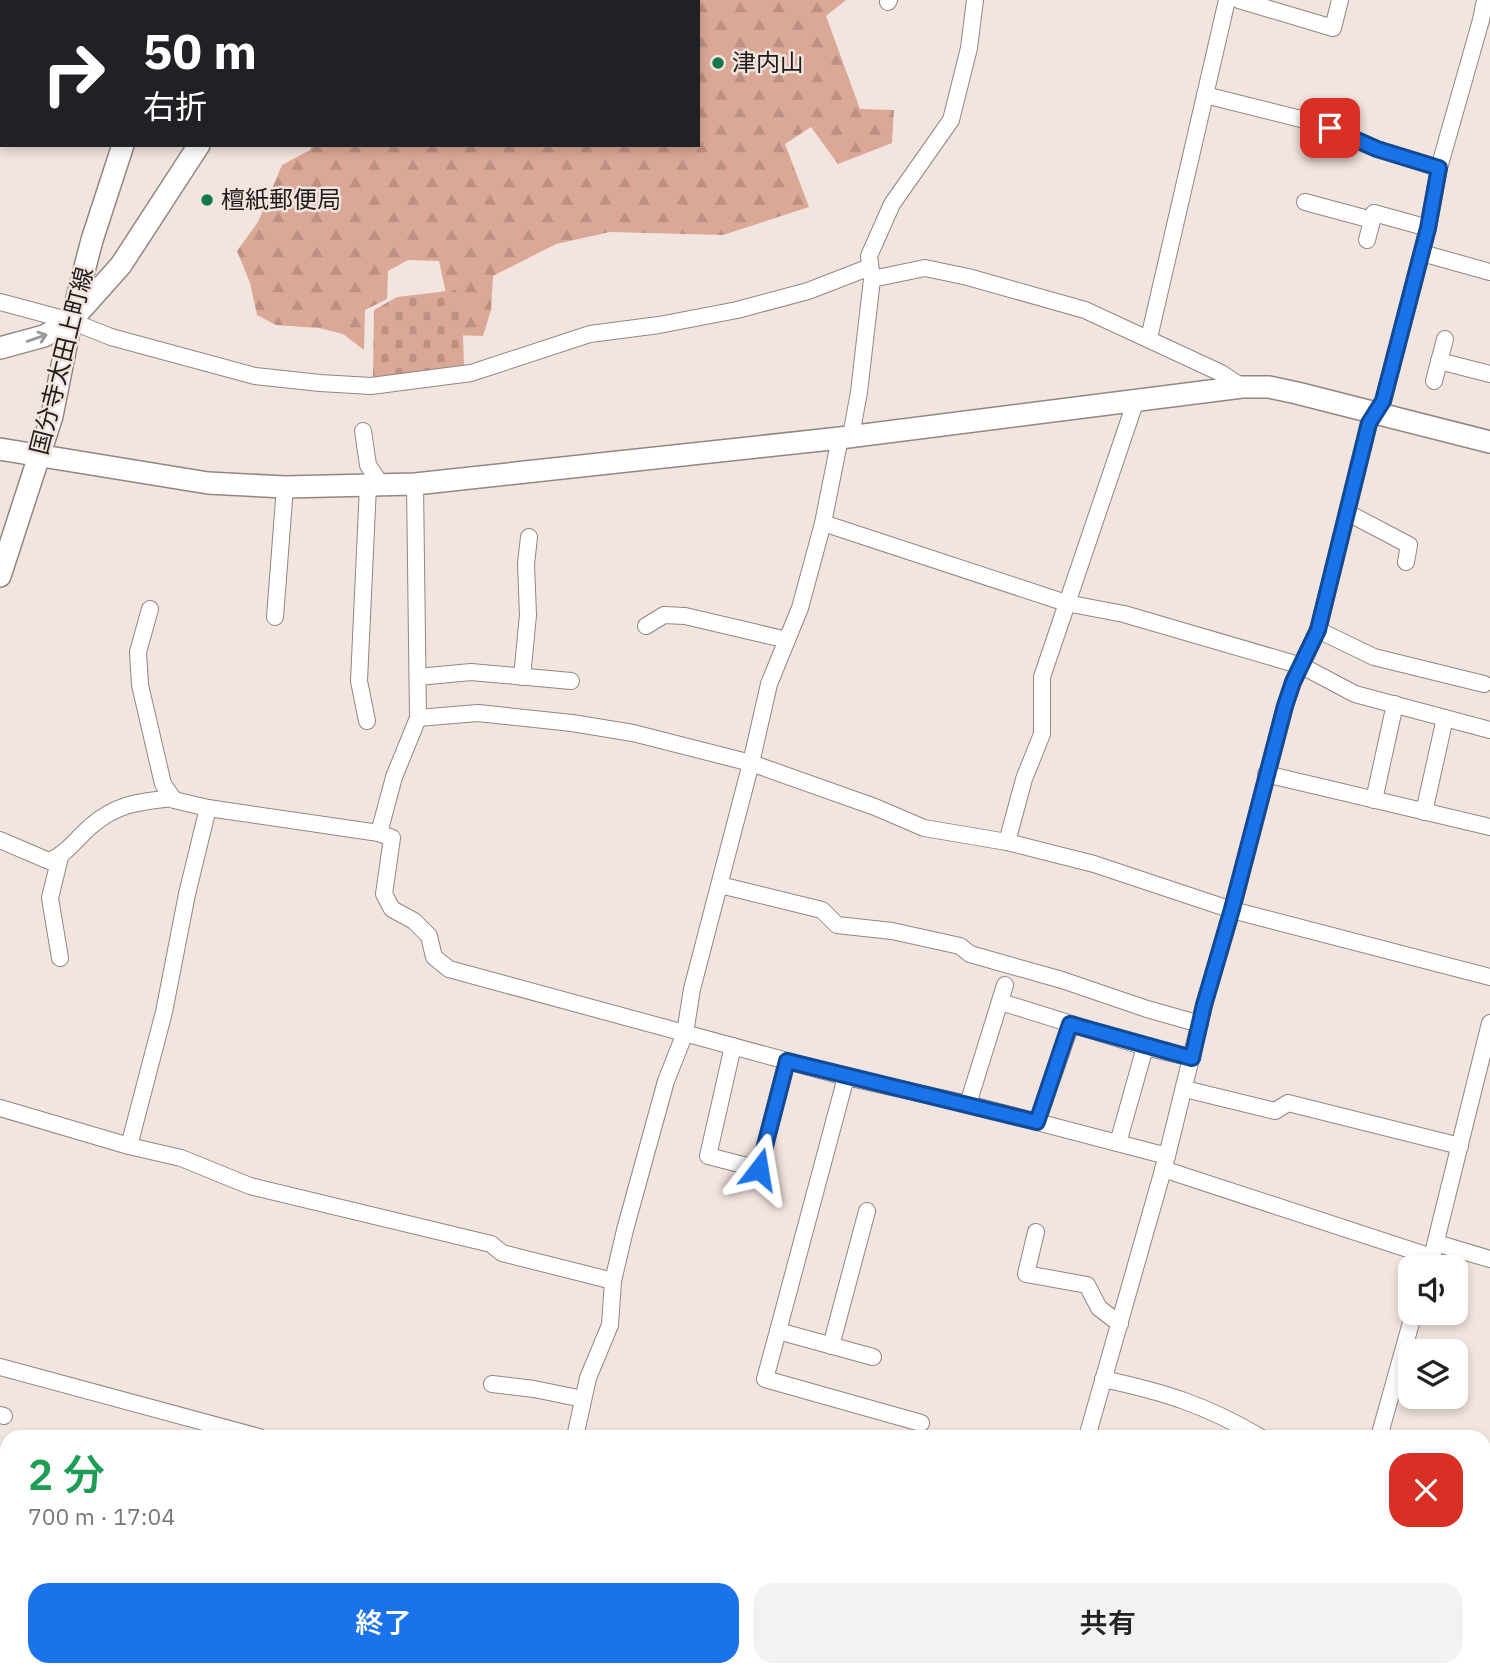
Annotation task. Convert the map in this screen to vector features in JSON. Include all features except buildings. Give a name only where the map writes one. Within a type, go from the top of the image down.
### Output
[{"type":"street","points":[[576,1430],[588,1378],[610,1325],[613,1281],[625,1230],[666,1081],[685,1033],[692,989],[769,684],[800,608],[859,392],[871,273],[869,256],[892,204],[951,120],[969,48],[975,0]]},
{"type":"street","points":[[1149,338],[1227,0]]},
{"type":"street","points":[[1239,0],[1333,28],[1340,0]]},
{"type":"street","points":[[1089,1430],[1185,1089],[1266,774],[1293,682],[1318,630],[1369,423],[1383,401],[1422,253],[1439,168],[1485,0]]},
{"type":"street","points":[[1205,95],[1312,122],[1377,149],[1439,168]]},
{"type":"street","name":"国分寺太田上町線","points":[[0,576],[52,416],[71,321],[92,240],[122,147]]},
{"type":"street","points":[[0,348],[44,336],[71,321],[121,265],[197,147]]},
{"type":"street","points":[[1305,202],[1372,220]]},
{"type":"street","points":[[1367,240],[1374,213],[1428,228]]},
{"type":"street","points":[[1422,253],[1490,272]]},
{"type":"street","points":[[0,302],[71,321],[111,337],[255,376],[370,386],[471,373],[590,334],[659,326],[737,310],[871,273],[925,268],[968,277],[1085,310],[1221,373],[1242,387]]},
{"type":"street","points":[[1434,381],[1445,339]]},
{"type":"street","points":[[1440,361],[1490,374]]},
{"type":"street","points":[[0,449],[208,483],[285,487],[375,486],[415,484],[845,437],[1242,387],[1269,387],[1490,442]]},
{"type":"street","points":[[1007,842],[1024,779],[1042,734],[1042,677],[1136,400]]},
{"type":"street","points":[[363,432],[368,465],[375,486],[359,681],[367,721]]},
{"type":"street","points":[[379,833],[394,777],[418,718],[415,484]]},
{"type":"street","points":[[275,617],[285,487]]},
{"type":"street","points":[[1348,513],[1409,545],[1406,562]]},
{"type":"street","points":[[823,523],[1066,603],[1124,614],[1302,666],[1355,694],[1490,730]]},
{"type":"street","points":[[522,677],[529,537]]},
{"type":"street","points":[[150,609],[138,652],[140,685],[163,784],[173,798]]},
{"type":"street","points":[[646,626],[664,615],[787,640]]},
{"type":"street","points":[[1318,630],[1374,656],[1484,684]]},
{"type":"street","points":[[418,677],[471,673],[571,681]]},
{"type":"street","points":[[1374,800],[1395,704]]},
{"type":"street","points":[[418,718],[478,713],[572,723],[633,733],[751,763],[875,807],[924,828],[1007,842],[1094,864],[1232,909],[1490,977]]},
{"type":"street","points":[[1424,812],[1446,718]]},
{"type":"street","points":[[1266,774],[1490,827]]},
{"type":"street","points":[[0,840],[49,861],[60,857],[92,825],[126,804],[173,798],[208,808],[379,833],[392,838],[384,894],[392,909],[414,921],[429,936],[435,957],[449,969],[846,1077],[968,1104],[1118,1143],[1429,1255]]},
{"type":"street","points":[[129,1146],[164,1012],[187,894],[208,808]]},
{"type":"street","points":[[60,857],[50,898],[60,958]]},
{"type":"street","points":[[720,885],[822,910],[837,925],[892,931],[960,946],[970,954],[1200,1024]]},
{"type":"street","points":[[968,1104],[1006,985]]},
{"type":"street","points":[[1001,1002],[1192,1058]]},
{"type":"street","points":[[1432,1255],[1490,1023]]},
{"type":"street","points":[[1037,1122],[1070,1024]]},
{"type":"street","points":[[733,1046],[708,1156],[759,1169],[787,1061]]},
{"type":"street","points":[[1118,1143],[1144,1046]]},
{"type":"street","points":[[846,1077],[765,1379],[921,1423]]},
{"type":"street","points":[[1185,1089],[1275,1111],[1288,1103],[1460,1146]]},
{"type":"street","points":[[0,1108],[129,1146],[181,1158],[250,1186],[491,1244],[502,1253],[613,1281]]},
{"type":"street","points":[[831,1346],[867,1210]]},
{"type":"street","points":[[1036,1232],[1026,1274],[1087,1285],[1100,1308],[1120,1324]]},
{"type":"street","points":[[1468,1258],[1490,1259]]},
{"type":"street","points":[[1381,1430],[1409,1325]]},
{"type":"street","points":[[778,1332],[873,1357]]},
{"type":"street","points":[[0,1367],[233,1430]]},
{"type":"street","points":[[1103,1379],[1161,1392],[1209,1409],[1247,1430]]},
{"type":"street","points":[[492,1384],[583,1399]]},
{"type":"green space","points":[[700,0],[846,0],[826,16],[860,109],[894,110],[892,143],[838,164],[811,127],[785,144],[809,207],[723,235],[610,232],[556,244],[493,276],[491,310],[483,336],[455,335],[439,261],[408,260],[388,271],[387,299],[365,310],[364,350],[343,334],[319,328],[276,325],[257,315],[250,283],[237,251],[258,222],[282,165],[311,147],[700,147]]},
{"type":"green space","points":[[456,290],[462,306],[464,367],[373,379],[374,310],[397,297]]},
{"type":"place","name":"津内山","points":[[718,63]]},
{"type":"place","name":"檀紙郵便局","points":[[207,200]]},
{"type":"route","points":[[759,1169],[787,1061],[1037,1122],[1070,1024],[1192,1058],[1285,706],[1293,682],[1318,630],[1369,423],[1383,401],[1428,228],[1439,168],[1377,149],[1330,128]]}]
